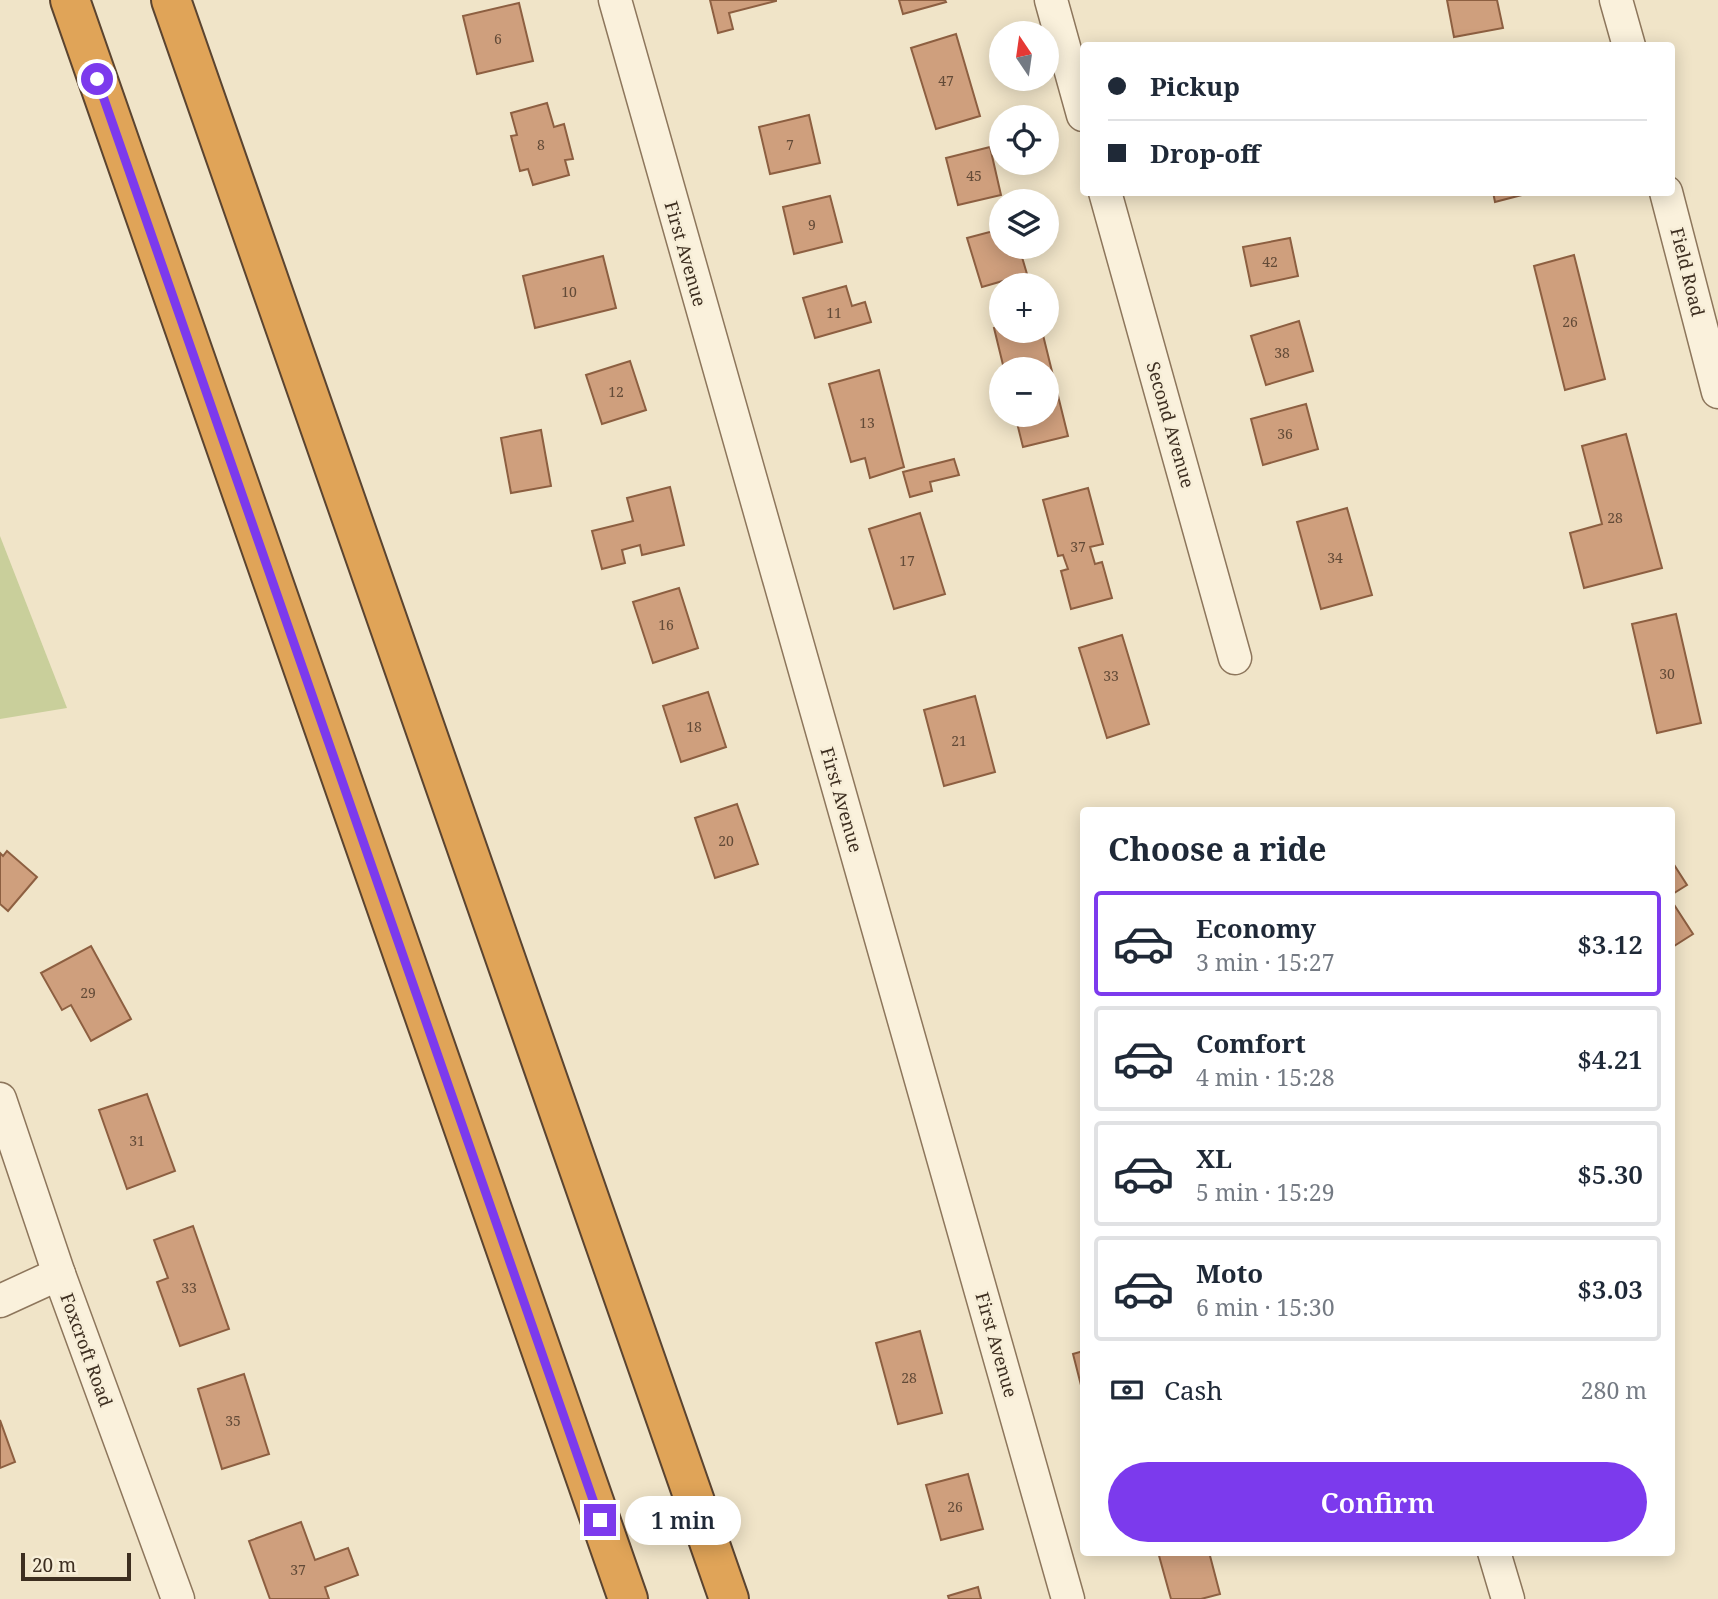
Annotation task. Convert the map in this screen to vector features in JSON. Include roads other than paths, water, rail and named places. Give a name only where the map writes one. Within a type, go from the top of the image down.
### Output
[{"type":"highway","points":[[70,0],[628,1599]]},
{"type":"highway","points":[[171,0],[729,1599]]},
{"type":"street","name":"First Avenue","points":[[615,0],[1068,1599]]},
{"type":"street","points":[[1051,0],[1080,104]]},
{"type":"street","points":[[1616,0],[1628,42]]},
{"type":"street","name":"Second Avenue","points":[[1106,196],[1235,658]]},
{"type":"street","name":"Field Road","points":[[1668,196],[1718,392]]},
{"type":"street","name":"Foxcroft Road","points":[[0,1099],[59,1274],[178,1599]]},
{"type":"street","points":[[0,1301],[59,1274]]},
{"type":"street","points":[[1495,1556],[1508,1599]]}]
